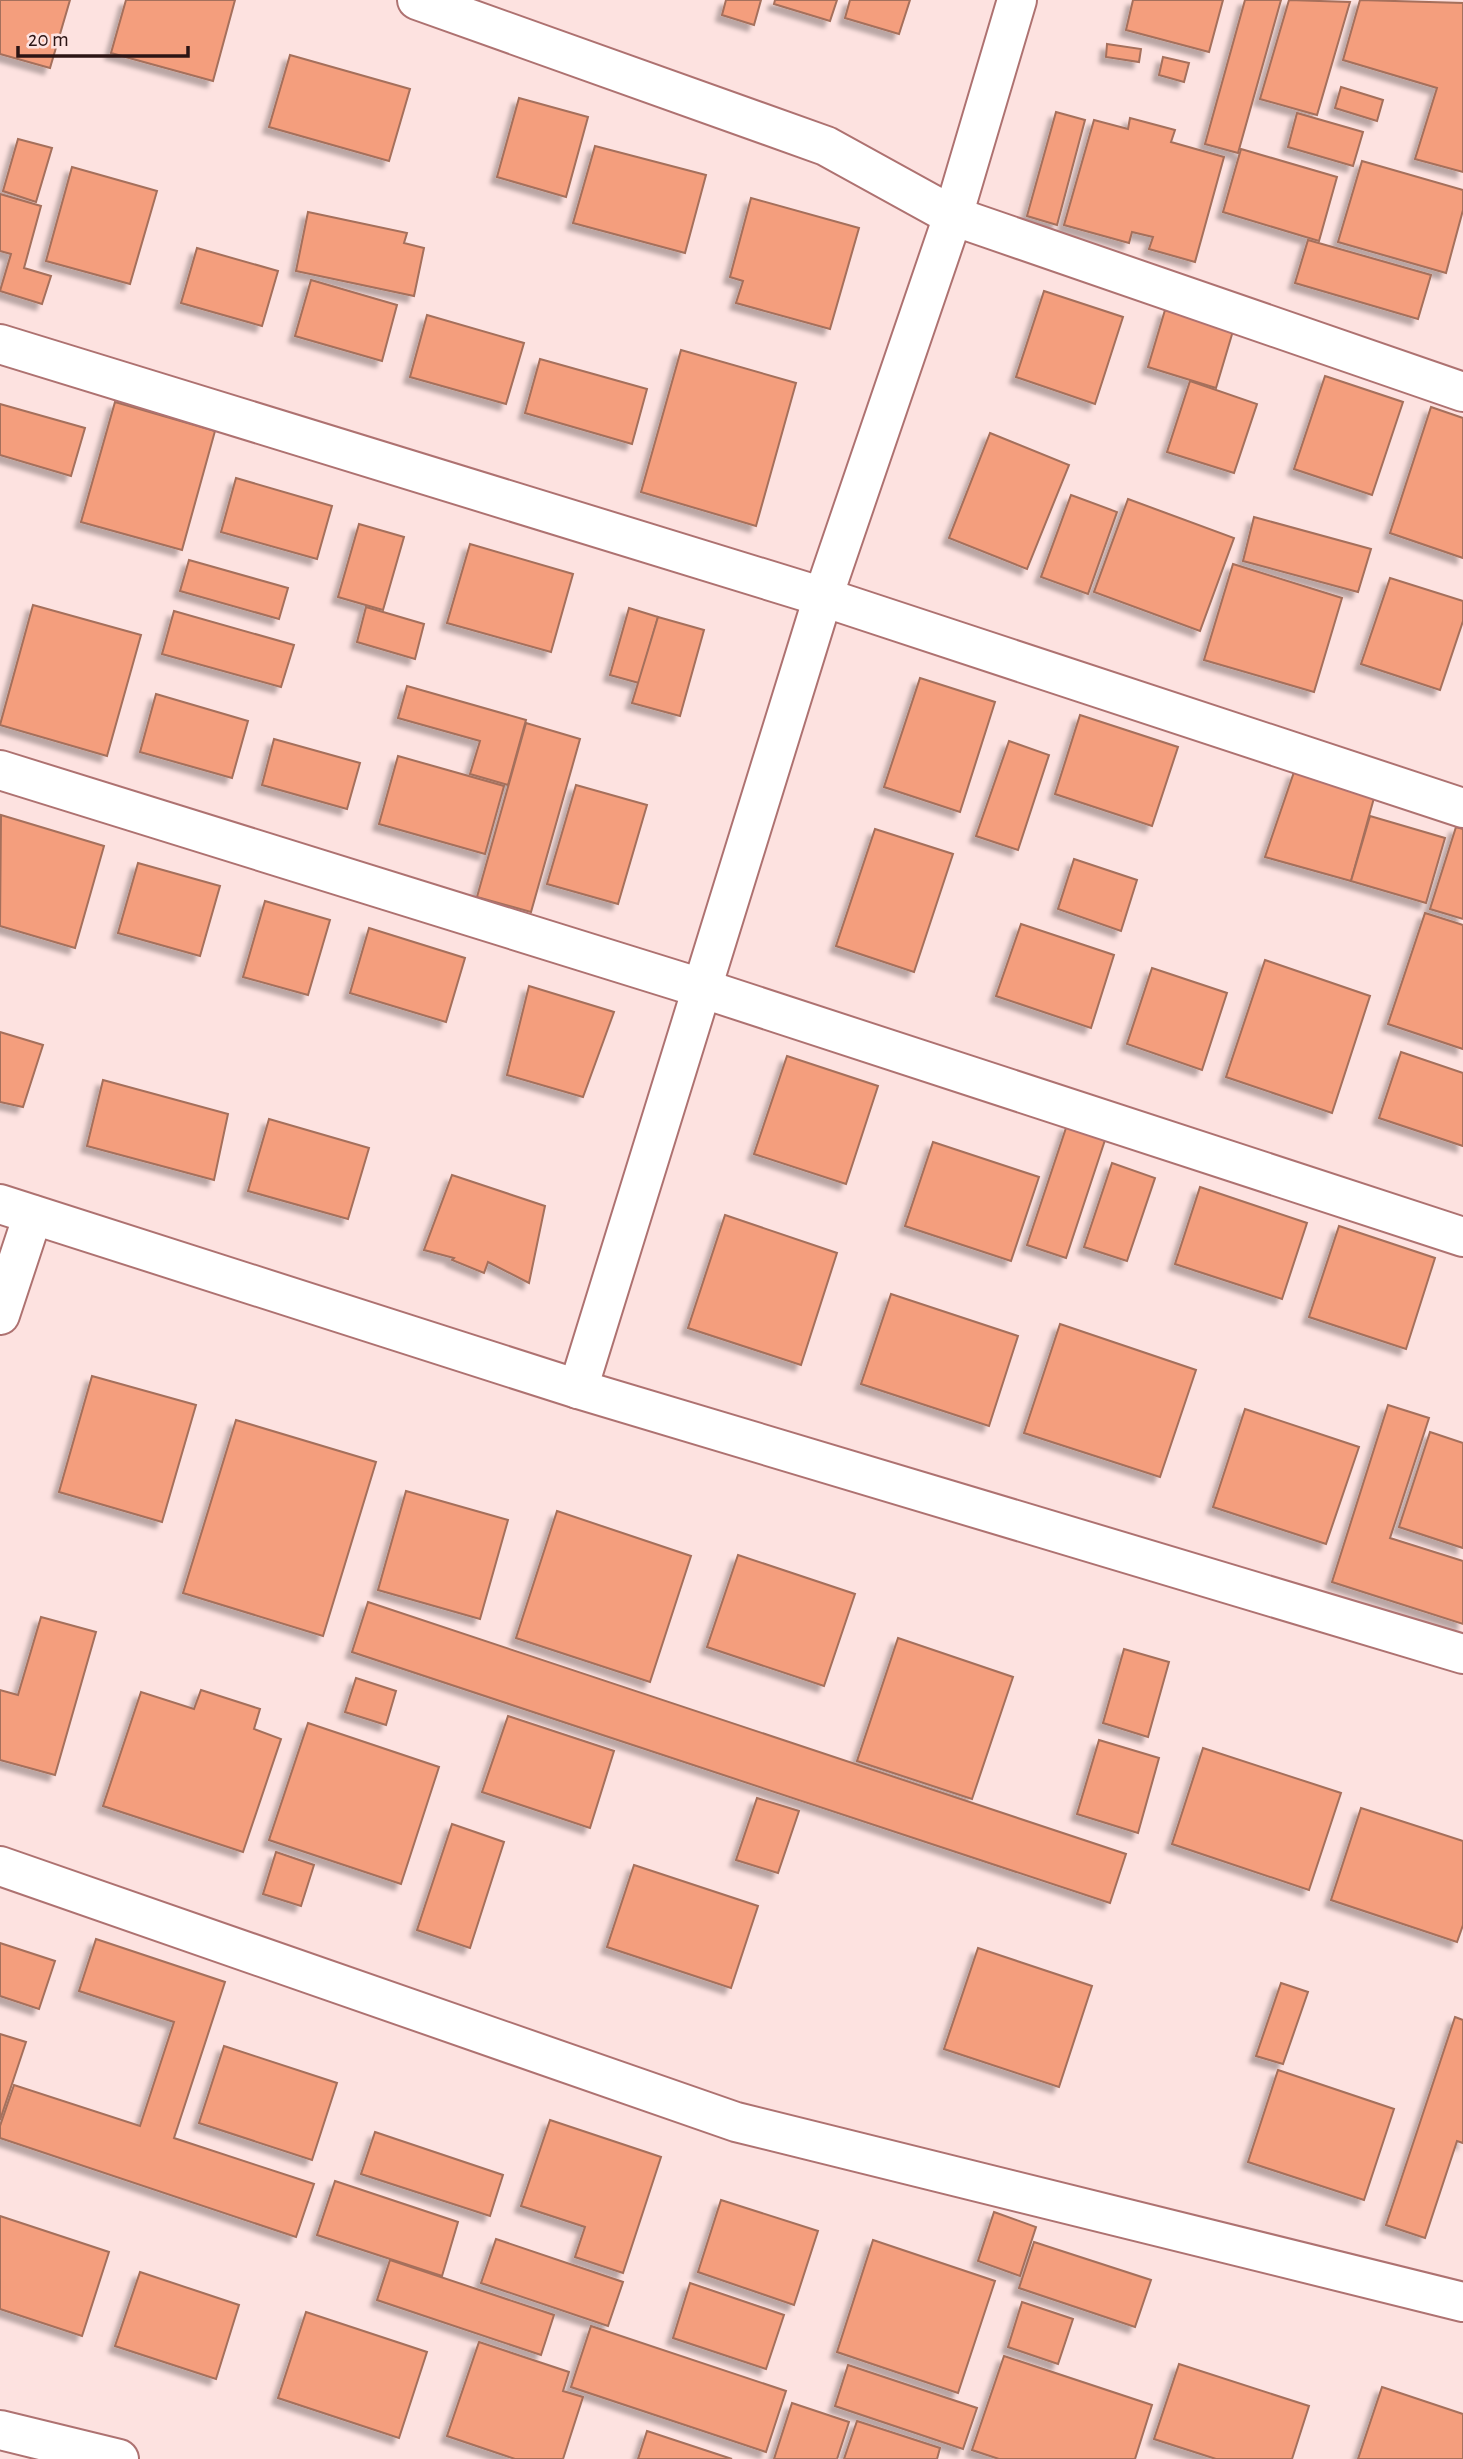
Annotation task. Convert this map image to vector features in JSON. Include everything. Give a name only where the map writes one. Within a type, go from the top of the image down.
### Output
[{"type":"street","points":[[416,0],[826,146],[953,216],[1463,392]]},
{"type":"street","points":[[578,1389],[823,597],[953,216],[1017,0]]},
{"type":"street","points":[[0,344],[823,597],[1463,808]]},
{"type":"street","points":[[0,770],[701,988],[1463,1237]]},
{"type":"street","points":[[0,1315],[16,1209],[578,1389],[1463,1654]]},
{"type":"street","points":[[0,1866],[736,2122],[1463,2302]]},
{"type":"street","points":[[0,2431],[119,2459]]},
{"type":"building","points":[[0,0],[70,0],[50,68],[0,54]]},
{"type":"building","points":[[126,0],[235,0],[213,81],[111,53]]},
{"type":"building","points":[[726,0],[761,0],[754,25],[722,15]]},
{"type":"building","points":[[775,0],[837,0],[830,21],[774,4]]},
{"type":"building","points":[[850,0],[910,0],[899,34],[845,18]]},
{"type":"building","points":[[1133,0],[1223,0],[1209,52],[1126,30]]},
{"type":"building","points":[[1245,0],[1281,0],[1238,153],[1205,144]]},
{"type":"building","points":[[1289,0],[1350,2],[1317,115],[1260,99]]},
{"type":"building","points":[[1360,0],[1463,3],[1463,172],[1415,159],[1437,88],[1343,60]]},
{"type":"building","points":[[1107,44],[1141,49],[1139,62],[1106,57]]},
{"type":"building","points":[[290,55],[410,89],[389,161],[269,127]]},
{"type":"building","points":[[1163,57],[1189,63],[1184,82],[1159,75]]},
{"type":"building","points":[[1341,87],[1383,100],[1377,121],[1335,108]]},
{"type":"building","points":[[519,98],[588,117],[566,197],[497,177]]},
{"type":"building","points":[[1056,112],[1085,120],[1057,225],[1027,216]]},
{"type":"building","points":[[1297,113],[1363,132],[1353,166],[1288,147]]},
{"type":"building","points":[[1130,118],[1175,130],[1171,142],[1224,157],[1195,262],[1149,249],[1153,237],[1132,232],[1129,243],[1064,225],[1094,120],[1128,129]]},
{"type":"building","points":[[18,139],[52,148],[36,202],[3,191]]},
{"type":"building","points":[[595,146],[706,175],[685,253],[573,223]]},
{"type":"building","points":[[1241,149],[1337,177],[1319,241],[1223,212]]},
{"type":"building","points":[[1362,161],[1463,190],[1463,210],[1446,273],[1338,242]]},
{"type":"building","points":[[72,167],[157,191],[130,284],[46,261]]},
{"type":"building","points":[[0,194],[41,206],[24,268],[51,276],[42,304],[0,291],[11,254],[0,251]]},
{"type":"building","points":[[751,198],[859,228],[830,329],[736,303],[743,281],[730,277]]},
{"type":"building","points":[[308,212],[407,233],[404,243],[424,248],[414,296],[296,271]]},
{"type":"building","points":[[1308,240],[1431,275],[1418,319],[1295,283]]},
{"type":"building","points":[[197,248],[278,271],[262,326],[181,303]]},
{"type":"building","points":[[311,280],[397,305],[382,361],[295,336]]},
{"type":"building","points":[[1044,291],[1123,317],[1095,404],[1016,377]]},
{"type":"building","points":[[1165,310],[1233,331],[1216,388],[1148,367]]},
{"type":"building","points":[[427,315],[524,343],[506,404],[410,377]]},
{"type":"building","points":[[681,350],[796,383],[756,526],[641,492]]},
{"type":"building","points":[[540,359],[647,389],[632,444],[525,413]]},
{"type":"building","points":[[1325,376],[1403,402],[1372,495],[1294,469]]},
{"type":"building","points":[[1190,381],[1257,404],[1234,473],[1167,452]]},
{"type":"building","points":[[115,402],[215,431],[182,550],[81,522]]},
{"type":"building","points":[[0,404],[85,428],[71,476],[0,455]]},
{"type":"building","points":[[1431,407],[1463,418],[1463,558],[1390,533]]},
{"type":"building","points":[[990,433],[1069,465],[1027,569],[949,538]]},
{"type":"building","points":[[236,478],[332,506],[317,559],[221,532]]},
{"type":"building","points":[[1071,495],[1117,512],[1088,594],[1041,577]]},
{"type":"building","points":[[1128,499],[1234,538],[1200,631],[1094,592]]},
{"type":"building","points":[[1254,517],[1371,549],[1358,592],[1243,561]]},
{"type":"building","points":[[359,524],[404,537],[383,610],[338,597]]},
{"type":"building","points":[[470,544],[573,574],[551,652],[447,623]]},
{"type":"building","points":[[189,560],[288,588],[279,619],[180,591]]},
{"type":"building","points":[[1233,564],[1342,598],[1314,692],[1204,660]]},
{"type":"building","points":[[1390,578],[1463,601],[1463,621],[1440,690],[1361,664]]},
{"type":"building","points":[[33,605],[141,635],[107,756],[0,725]]},
{"type":"building","points":[[366,607],[424,624],[415,659],[357,642]]},
{"type":"building","points":[[629,608],[658,617],[639,683],[610,675]]},
{"type":"building","points":[[174,611],[294,645],[281,687],[162,654]]},
{"type":"building","points":[[658,617],[704,630],[680,716],[632,703]]},
{"type":"building","points":[[920,678],[995,702],[960,812],[884,787]]},
{"type":"building","points":[[407,686],[526,720],[508,785],[470,774],[480,741],[398,718]]},
{"type":"building","points":[[156,694],[248,721],[232,778],[140,752]]},
{"type":"building","points":[[1080,715],[1178,747],[1152,826],[1055,794]]},
{"type":"building","points":[[526,723],[580,739],[531,912],[477,897]]},
{"type":"building","points":[[274,739],[360,763],[347,809],[262,785]]},
{"type":"building","points":[[1009,741],[1049,755],[1018,850],[976,836]]},
{"type":"building","points":[[398,756],[504,786],[485,854],[379,824]]},
{"type":"building","points":[[1294,772],[1374,798],[1351,881],[1265,857]]},
{"type":"building","points":[[576,785],[647,805],[618,904],[547,884]]},
{"type":"building","points":[[1,815],[104,846],[75,948],[0,926]]},
{"type":"building","points":[[1370,816],[1445,838],[1426,903],[1351,881]]},
{"type":"building","points":[[1456,827],[1463,829],[1463,919],[1430,909]]},
{"type":"building","points":[[875,829],[953,854],[914,972],[836,946]]},
{"type":"building","points":[[1074,859],[1137,880],[1121,931],[1058,909]]},
{"type":"building","points":[[138,863],[220,886],[200,956],[118,933]]},
{"type":"building","points":[[265,901],[330,920],[308,995],[243,977]]},
{"type":"building","points":[[1425,913],[1463,925],[1463,1049],[1388,1024]]},
{"type":"building","points":[[1021,924],[1114,955],[1091,1028],[996,996]]},
{"type":"building","points":[[369,928],[465,958],[446,1022],[350,993]]},
{"type":"building","points":[[1265,960],[1370,996],[1332,1113],[1226,1077]]},
{"type":"building","points":[[1152,968],[1227,993],[1202,1070],[1127,1044]]},
{"type":"building","points":[[529,986],[614,1012],[583,1097],[507,1075]]},
{"type":"building","points":[[0,1032],[43,1045],[23,1107],[0,1102]]},
{"type":"building","points":[[1401,1052],[1463,1073],[1463,1146],[1379,1118]]},
{"type":"building","points":[[787,1056],[878,1086],[846,1184],[754,1154]]},
{"type":"building","points":[[103,1080],[228,1114],[214,1180],[87,1146]]},
{"type":"building","points":[[269,1119],[369,1148],[348,1219],[248,1191]]},
{"type":"building","points":[[1067,1125],[1106,1137],[1066,1258],[1027,1245]]},
{"type":"building","points":[[933,1142],[1039,1177],[1011,1261],[905,1226]]},
{"type":"building","points":[[1112,1163],[1155,1178],[1127,1261],[1084,1247]]},
{"type":"building","points":[[452,1175],[545,1206],[529,1283],[488,1262],[484,1273],[452,1260],[454,1258],[424,1250]]},
{"type":"building","points":[[1200,1187],[1307,1223],[1282,1299],[1175,1264]]},
{"type":"building","points":[[725,1215],[837,1253],[801,1365],[688,1328]]},
{"type":"building","points":[[1339,1226],[1435,1258],[1406,1349],[1309,1317]]},
{"type":"building","points":[[891,1294],[1018,1336],[989,1426],[861,1384]]},
{"type":"building","points":[[1060,1324],[1196,1370],[1160,1477],[1024,1433]]},
{"type":"building","points":[[92,1376],[196,1405],[162,1522],[59,1492]]},
{"type":"building","points":[[1388,1405],[1429,1418],[1390,1538],[1463,1561],[1463,1624],[1332,1582]]},
{"type":"building","points":[[1245,1409],[1359,1447],[1326,1544],[1213,1507]]},
{"type":"building","points":[[236,1420],[376,1462],[323,1636],[183,1593]]},
{"type":"building","points":[[1430,1432],[1463,1443],[1463,1548],[1399,1527]]},
{"type":"building","points":[[406,1491],[508,1520],[480,1619],[378,1590]]},
{"type":"building","points":[[557,1511],[691,1556],[650,1682],[516,1638]]},
{"type":"building","points":[[738,1555],[855,1594],[824,1686],[707,1647]]},
{"type":"building","points":[[368,1602],[1126,1854],[1110,1903],[352,1652]]},
{"type":"building","points":[[41,1617],[96,1632],[55,1775],[0,1760],[0,1690],[18,1695]]},
{"type":"building","points":[[898,1638],[1013,1677],[972,1799],[857,1761]]},
{"type":"building","points":[[1124,1649],[1169,1662],[1148,1737],[1103,1723]]},
{"type":"building","points":[[356,1678],[396,1691],[386,1725],[345,1712]]},
{"type":"building","points":[[201,1690],[260,1709],[254,1729],[281,1739],[243,1852],[103,1806],[141,1692],[194,1709]]},
{"type":"building","points":[[508,1716],[614,1751],[590,1828],[482,1792]]},
{"type":"building","points":[[308,1723],[439,1767],[401,1884],[269,1840]]},
{"type":"building","points":[[1099,1740],[1159,1758],[1138,1833],[1077,1814]]},
{"type":"building","points":[[1203,1748],[1341,1793],[1309,1890],[1172,1844]]},
{"type":"building","points":[[757,1798],[799,1811],[778,1873],[736,1860]]},
{"type":"building","points":[[1361,1808],[1463,1841],[1463,1925],[1457,1942],[1331,1900]]},
{"type":"building","points":[[452,1824],[504,1842],[470,1948],[417,1930]]},
{"type":"building","points":[[276,1852],[314,1865],[301,1906],[263,1894]]},
{"type":"building","points":[[634,1865],[758,1906],[731,1988],[607,1947]]},
{"type":"building","points":[[96,1939],[225,1982],[174,2138],[314,2184],[296,2237],[0,2138],[0,2126],[14,2085],[140,2126],[174,2022],[79,1991]]},
{"type":"building","points":[[0,1943],[55,1961],[39,2009],[0,1996]]},
{"type":"building","points":[[978,1948],[1092,1986],[1059,2087],[944,2049]]},
{"type":"building","points":[[1281,1983],[1308,1992],[1283,2064],[1256,2056]]},
{"type":"building","points":[[1455,2017],[1463,2020],[1463,2143],[1457,2141],[1425,2238],[1386,2225]]},
{"type":"building","points":[[0,2034],[26,2042],[0,2120]]},
{"type":"building","points":[[224,2046],[337,2083],[312,2160],[199,2123]]},
{"type":"building","points":[[1278,2070],[1394,2109],[1364,2200],[1248,2162]]},
{"type":"building","points":[[550,2120],[661,2157],[623,2273],[575,2257],[585,2227],[521,2206]]},
{"type":"building","points":[[375,2132],[503,2175],[490,2216],[361,2174]]},
{"type":"building","points":[[335,2181],[458,2222],[442,2276],[317,2235]]},
{"type":"building","points":[[721,2200],[818,2231],[794,2305],[698,2272]]},
{"type":"building","points":[[994,2212],[1036,2227],[1020,2276],[978,2261]]},
{"type":"building","points":[[0,2216],[109,2252],[82,2336],[0,2309]]},
{"type":"building","points":[[496,2239],[623,2282],[608,2326],[481,2283]]},
{"type":"building","points":[[873,2240],[995,2281],[958,2393],[837,2352]]},
{"type":"building","points":[[1034,2242],[1151,2280],[1135,2327],[1019,2288]]},
{"type":"building","points":[[390,2260],[554,2315],[541,2355],[377,2300]]},
{"type":"building","points":[[140,2272],[239,2305],[216,2379],[115,2346]]},
{"type":"building","points":[[690,2283],[784,2315],[766,2369],[673,2338]]},
{"type":"building","points":[[1022,2302],[1073,2319],[1058,2364],[1008,2347]]},
{"type":"building","points":[[306,2312],[427,2352],[399,2438],[278,2398]]},
{"type":"building","points":[[591,2326],[786,2391],[766,2452],[571,2387]]},
{"type":"building","points":[[479,2342],[569,2372],[563,2391],[583,2397],[563,2459],[515,2459],[447,2436]]},
{"type":"building","points":[[1004,2356],[1152,2405],[1135,2459],[999,2459],[972,2450]]},
{"type":"building","points":[[1179,2364],[1309,2406],[1292,2459],[1216,2459],[1154,2439]]},
{"type":"building","points":[[848,2365],[977,2408],[963,2449],[835,2406]]},
{"type":"building","points":[[1382,2387],[1463,2414],[1463,2459],[1358,2459]]},
{"type":"building","points":[[792,2403],[849,2422],[837,2459],[774,2459]]},
{"type":"building","points":[[857,2421],[940,2448],[937,2459],[844,2459]]},
{"type":"building","points":[[647,2431],[732,2459],[638,2459]]}]
